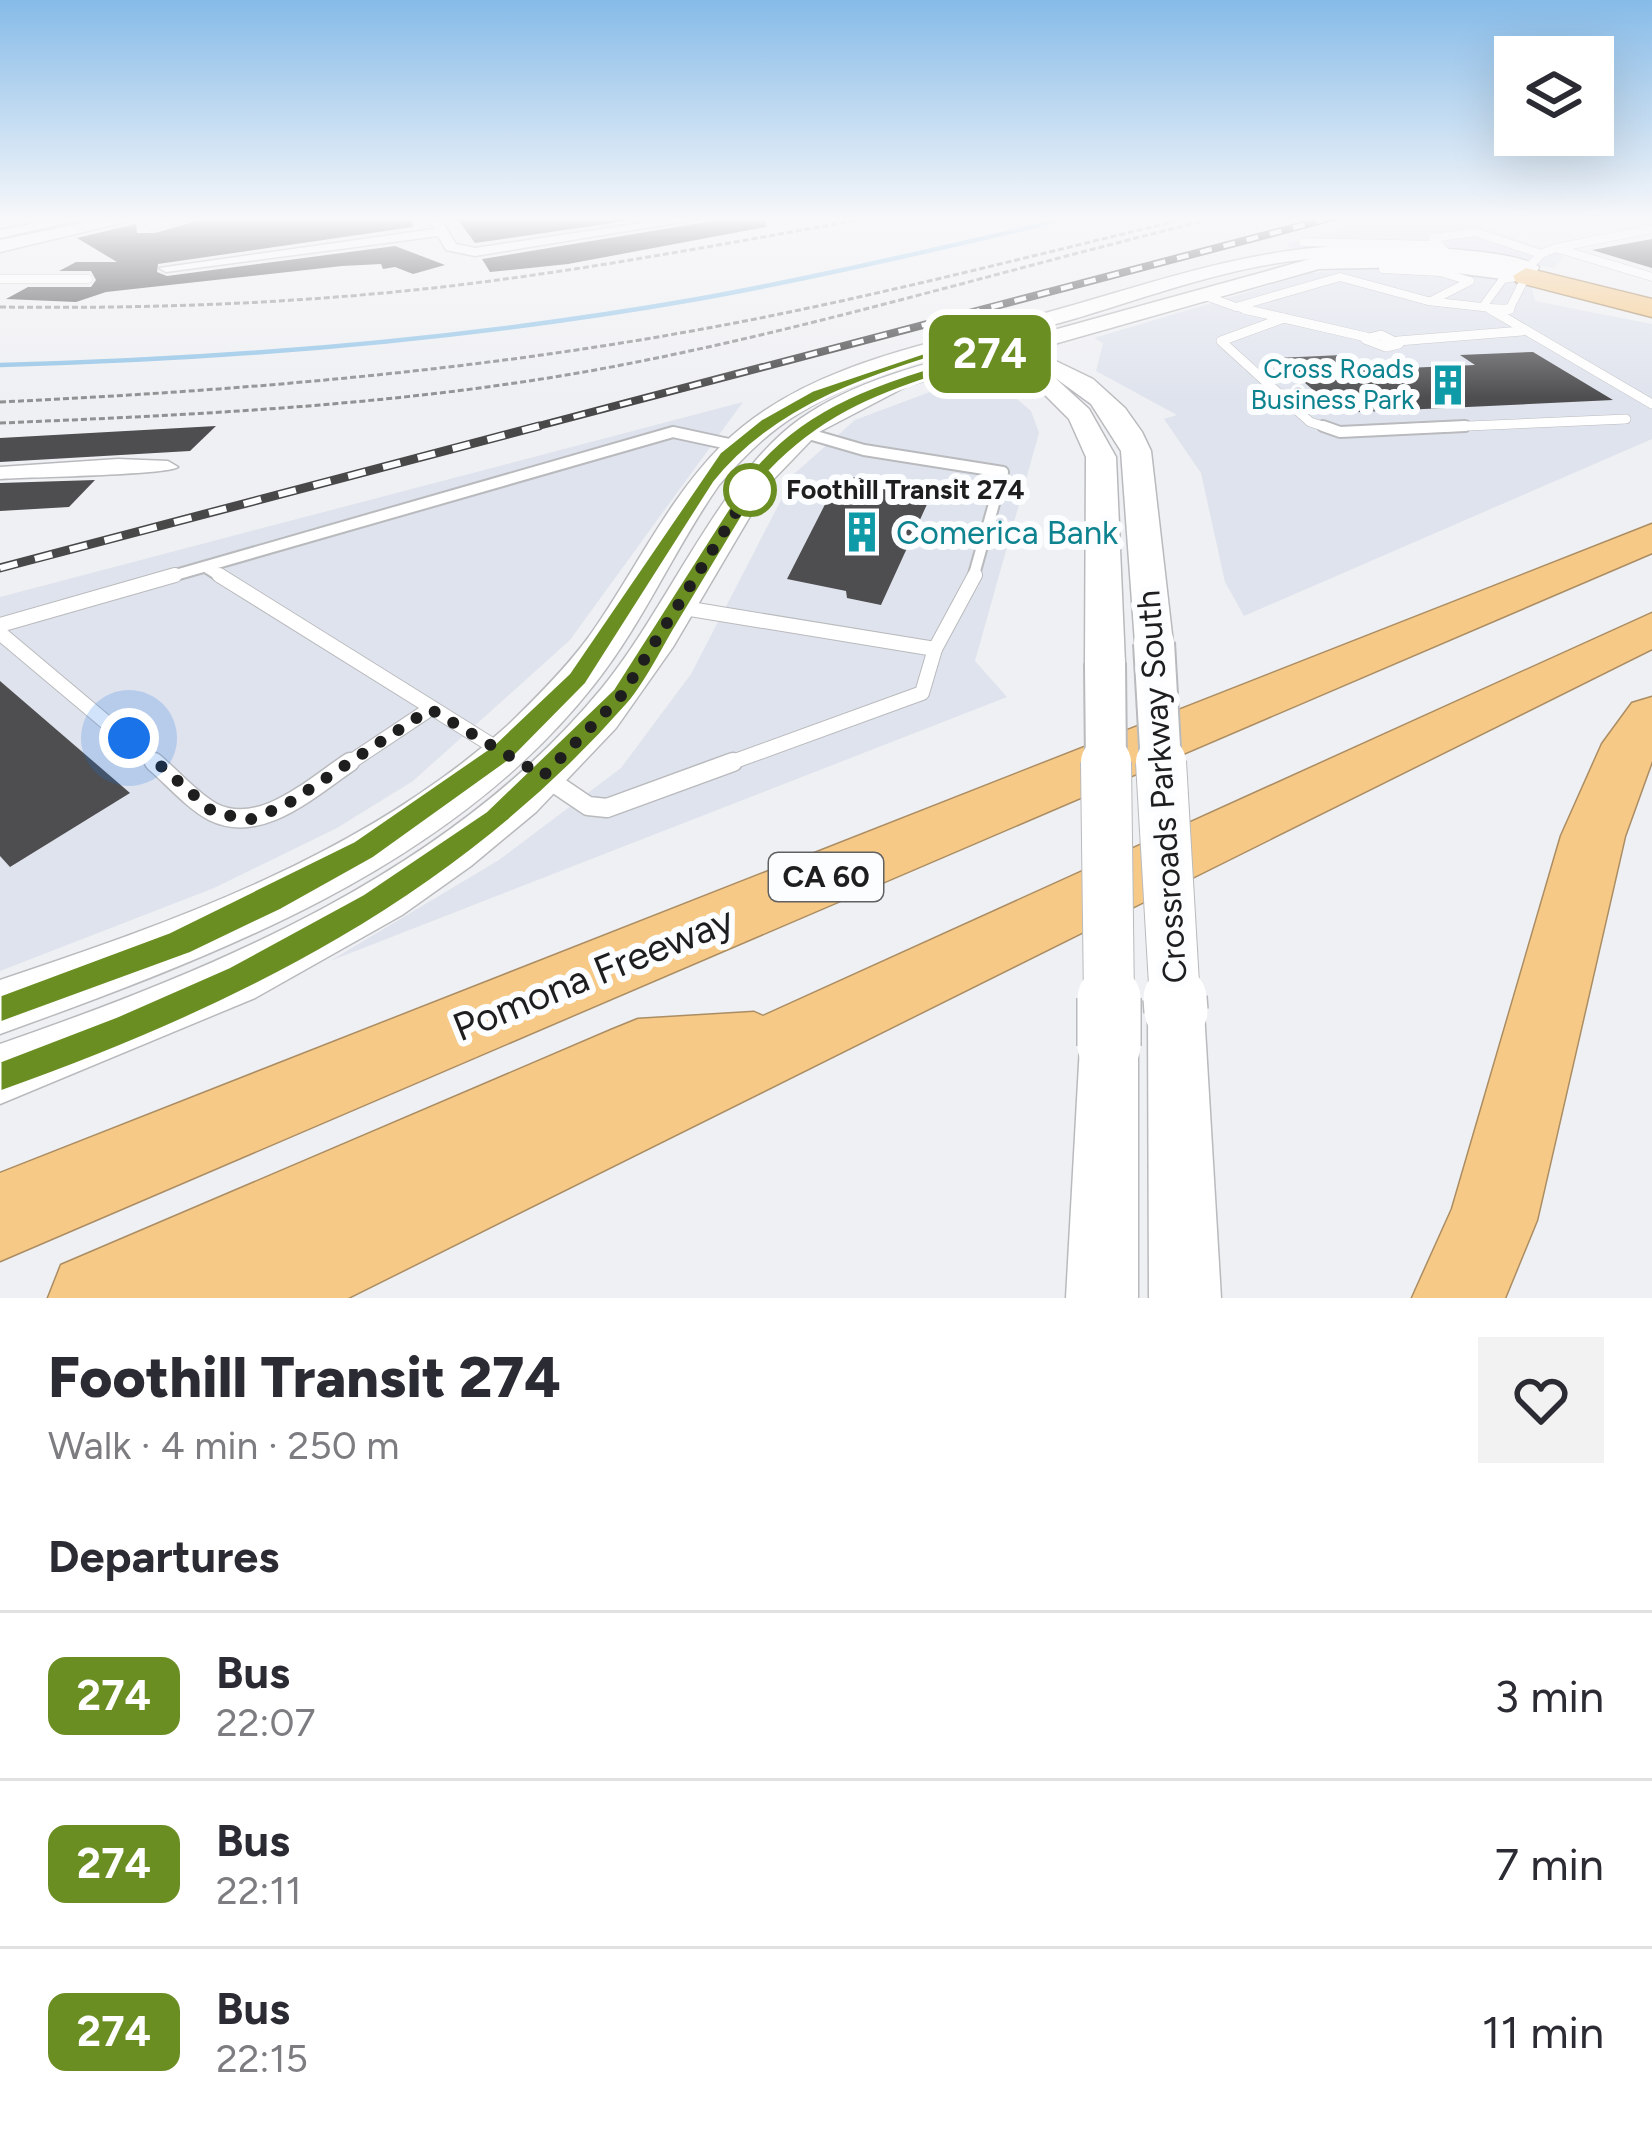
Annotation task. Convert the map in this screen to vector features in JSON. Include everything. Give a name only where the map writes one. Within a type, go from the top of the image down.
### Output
[{"type":"highway","points":[[1565,278],[1652,308]]},
{"type":"highway","points":[[1574,278],[1652,299]]},
{"type":"highway","name":"Pomona Freeway","points":[[0,1217],[1652,537]]},
{"type":"highway","points":[[249,1298],[1652,629]]},
{"type":"highway","points":[[1481,1272],[1593,836],[1623,759],[1652,717]]},
{"type":"highway","points":[[94,1298],[638,1057],[778,1049]]},
{"type":"street","points":[[0,1074],[121,1032],[241,978],[316,938],[450,852],[523,764],[545,713],[599,650],[706,481],[738,446],[992,344],[1200,278]]},
{"type":"street","points":[[992,344],[1255,278]]},
{"type":"street","points":[[1173,284],[1200,294]]},
{"type":"street","name":"Crossroads Parkway South","points":[[992,344],[1034,356],[1080,383],[1117,413],[1136,451],[1154,643],[1176,1011],[1185,1298]]},
{"type":"street","name":"Crossroads Parkway South","points":[[992,344],[1071,403],[1092,430],[1101,458],[1109,1046],[1102,1298]]},
{"type":"street","points":[[0,1007],[178,944],[270,901],[523,764],[622,695],[787,425]]},
{"type":"street","points":[[0,473],[118,465],[168,467]]},
{"type":"lane","points":[[1236,307],[1340,278],[1428,302],[1510,310],[1526,278]]},
{"type":"lane","points":[[1428,302],[1470,281],[1459,278]]},
{"type":"lane","points":[[1506,278],[1484,305],[1652,404]]},
{"type":"lane","points":[[0,280],[88,279]]},
{"type":"lane","points":[[1200,294],[1386,347],[1398,341],[1522,331]]},
{"type":"lane","points":[[1284,318],[1221,341],[1310,422],[1340,432],[1626,419]]},
{"type":"lane","points":[[206,567],[588,806],[607,808],[922,693],[935,649],[979,567],[1003,472],[864,450],[787,425]]},
{"type":"lane","points":[[0,629],[673,432],[738,446]]},
{"type":"lane","points":[[678,607],[935,649]]},
{"type":"lane","points":[[0,629],[213,812],[249,820],[284,806],[430,709]]},
{"type":"path","points":[[0,307],[184,305],[414,290],[505,278]]},
{"type":"path","points":[[0,402],[331,383],[589,348],[811,307],[936,278]]},
{"type":"path","points":[[0,423],[266,410],[574,374],[889,306],[986,278]]},
{"type":"shaded area","points":[[1296,278],[1494,278],[1532,286],[1535,301],[1652,324],[1652,439],[1244,616],[1225,582],[1201,473],[1164,419],[1177,415],[1096,371],[1103,343],[1094,338]]},
{"type":"shaded area","points":[[962,380],[969,387],[1005,389],[1031,411],[1039,433],[975,661],[1007,697],[330,961],[499,860],[621,768],[691,674],[795,473],[855,420]]},
{"type":"shaded area","points":[[743,402],[570,640],[413,781],[337,828],[214,888],[0,971],[0,597]]},
{"type":"building","points":[[237,278],[106,292],[76,302],[6,299],[28,287],[91,287],[96,280]]},
{"type":"building","name":"Cross Roads Business Park","points":[[1533,352],[1613,400],[1339,413],[1277,358],[1342,355],[1360,370],[1475,365],[1460,355]]},
{"type":"building","points":[[216,426],[190,451],[0,462],[0,438]]},
{"type":"building","name":"Comerica Bank","points":[[840,475],[934,489],[881,605],[847,598],[846,591],[787,579]]},
{"type":"building","points":[[95,480],[69,507],[0,511],[0,483]]},
{"type":"building","points":[[0,681],[130,793],[10,867],[0,856]]},
{"type":"waterway","points":[[0,365],[174,358],[434,337],[606,314],[804,278]]},
{"type":"railway","points":[[527,429],[1103,278]]},
{"type":"railway","points":[[0,568],[539,426]]},
{"type":"bus line","name":"274","points":[[0,1007],[178,944],[270,901],[364,849],[502,752],[577,679],[706,481],[726,456],[767,422],[848,380],[909,359],[981,338],[1004,350],[871,391],[800,432],[763,468],[622,695],[578,744],[496,819],[435,863],[316,938],[241,978],[121,1032],[0,1074]]},
{"type":"place","name":"Cross Roads Business Park","points":[[1448,385]]},
{"type":"place","name":"Foothill Transit 274","points":[[750,490]]},
{"type":"place","name":"Comerica Bank","points":[[862,532]]},
{"type":"route","points":[[129,738],[213,812],[249,820],[284,806],[430,709],[543,776],[622,695],[750,490]]}]
